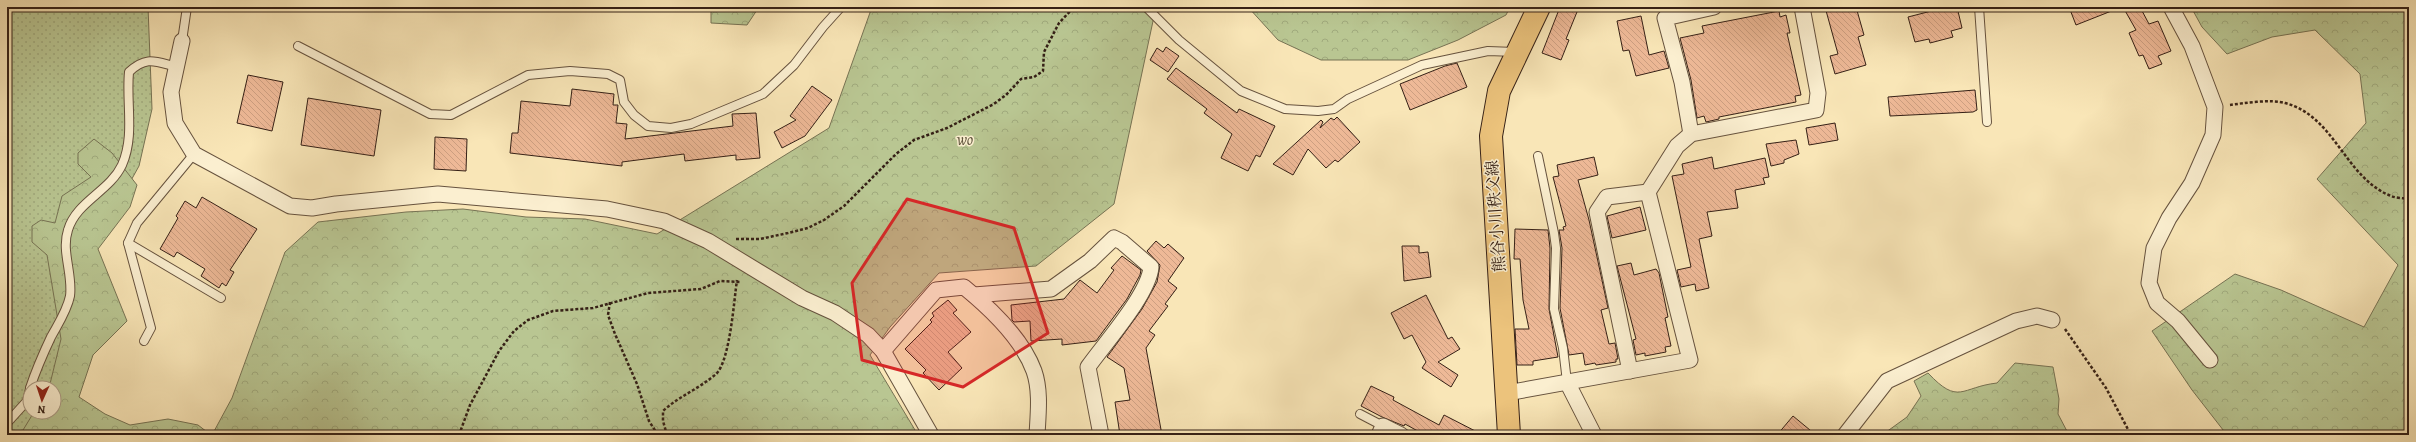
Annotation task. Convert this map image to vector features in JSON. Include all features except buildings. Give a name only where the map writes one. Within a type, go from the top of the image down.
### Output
[{"type":"main road","name":"熊谷小川秩父線","points":[[1508,435],[1507,392],[1491,166],[1491,136],[1499,91],[1539,7]]},
{"type":"street","points":[[1691,134],[1682,82],[1665,18],[1714,7]]},
{"type":"street","points":[[1507,392],[1690,360],[1648,192],[1677,146],[1691,134],[1816,110],[1818,94],[1802,7]]},
{"type":"street","points":[[2171,7],[2192,46],[2215,107],[2213,135],[2192,184],[2169,218],[2154,248],[2149,283],[2157,303],[2178,321],[2210,360]]},
{"type":"street","points":[[182,41],[172,92],[175,123],[194,154],[290,206],[312,208],[438,194],[607,209],[664,221],[708,241],[802,298],[834,313],[868,335],[883,351],[931,435]]},
{"type":"street","points":[[1630,370],[1596,212],[1607,196],[1648,192]]},
{"type":"street","points":[[974,295],[1051,289],[1090,261],[1114,238],[1122,242],[1151,267],[1150,277],[1139,296],[1088,367],[1101,435]]},
{"type":"street","points":[[883,351],[936,290],[964,287],[974,295],[1020,344],[1034,372],[1039,407],[1037,435]]},
{"type":"street","points":[[1845,435],[1887,381],[2016,321],[2037,316],[2052,320]]},
{"type":"street","points":[[1567,382],[1594,435]]},
{"type":"street","points":[[1381,430],[1401,435]]},
{"type":"lane","points":[[182,41],[187,7]]},
{"type":"lane","points":[[298,46],[430,114],[451,115],[528,75],[570,72],[608,74],[620,80],[624,102],[634,115],[648,126],[671,128],[692,124],[763,94],[794,65],[823,27],[842,7]]},
{"type":"lane","points":[[1146,7],[1179,40],[1241,91],[1285,109],[1318,111],[1334,109],[1348,99],[1422,66],[1488,51],[1517,52]]},
{"type":"lane","points":[[1979,7],[1987,122]]},
{"type":"lane","points":[[33,380],[35,372],[65,312],[70,296],[70,273],[65,247],[68,230],[76,214],[112,180],[122,166],[130,129],[127,93],[129,72],[137,64],[152,60],[177,67]]},
{"type":"lane","points":[[144,341],[151,328],[128,243],[137,223],[194,154]]},
{"type":"lane","points":[[1538,156],[1556,248],[1554,309],[1563,348],[1567,382]]},
{"type":"lane","points":[[128,243],[221,298]]},
{"type":"lane","points":[[7,423],[22,406]]},
{"type":"lane","points":[[1360,414],[1381,430]]},
{"type":"path","points":[[708,241],[760,239],[808,228],[824,220],[844,206],[896,154],[914,140],[947,128],[994,104],[1006,95],[1021,79],[1034,77],[1043,71],[1044,52],[1059,23],[1074,7]]},
{"type":"path","points":[[2215,107],[2243,103],[2284,103],[2308,114],[2333,136],[2354,165],[2373,186],[2392,197],[2409,199]]},
{"type":"path","points":[[667,435],[663,421],[663,411],[674,400],[696,390],[718,372],[726,352],[736,280]]},
{"type":"path","points":[[458,435],[473,398],[499,351],[514,331],[528,320],[554,311],[593,308],[610,302],[648,293],[701,289],[720,281],[736,280],[747,284]]},
{"type":"path","points":[[610,302],[608,316],[614,334],[637,384],[649,421],[658,435]]},
{"type":"path","points":[[2052,320],[2062,325],[2086,357],[2131,435]]},
{"type":"highlighted area","points":[[907,199],[1014,228],[1048,333],[963,387],[862,360],[852,283]]},
{"type":"green space","points":[[7,7],[148,7],[152,109],[139,166],[92,251],[62,393],[62,380],[22,380],[22,420],[56,420],[53,435],[7,435]]},
{"type":"green space","points":[[711,7],[759,7],[747,25],[711,23]]},
{"type":"green space","name":"wo","points":[[872,7],[1156,7],[1114,204],[1036,266],[939,273],[890,327],[870,355],[918,435],[212,435],[232,398],[285,252],[318,222],[406,212],[463,209],[526,217],[585,219],[657,234],[829,128]]},
{"type":"green space","points":[[1248,7],[1510,7],[1506,15],[1458,40],[1408,60],[1321,60],[1278,40]]},
{"type":"green space","points":[[2191,7],[2409,7],[2409,435],[2227,435],[2192,390],[2152,331],[2235,274],[2281,290],[2364,327],[2398,265],[2317,179],[2366,123],[2360,74],[2315,30],[2272,37],[2227,54],[2202,27]]},
{"type":"green space","points":[[94,139],[112,153],[137,185],[130,207],[98,249],[127,321],[93,355],[79,397],[105,414],[130,425],[168,419],[198,425],[211,435],[20,435],[29,420],[62,420],[62,380],[51,380],[61,339],[47,255],[32,242],[32,226],[41,220],[55,223],[62,196],[91,177],[78,164],[78,153]]},
{"type":"green space","points":[[2015,363],[2053,367],[2059,399],[2058,414],[2069,435],[1882,435],[1907,417],[1921,396],[1914,381],[1928,373],[1938,383],[1947,389],[1954,392],[1961,392],[1997,383]]}]
